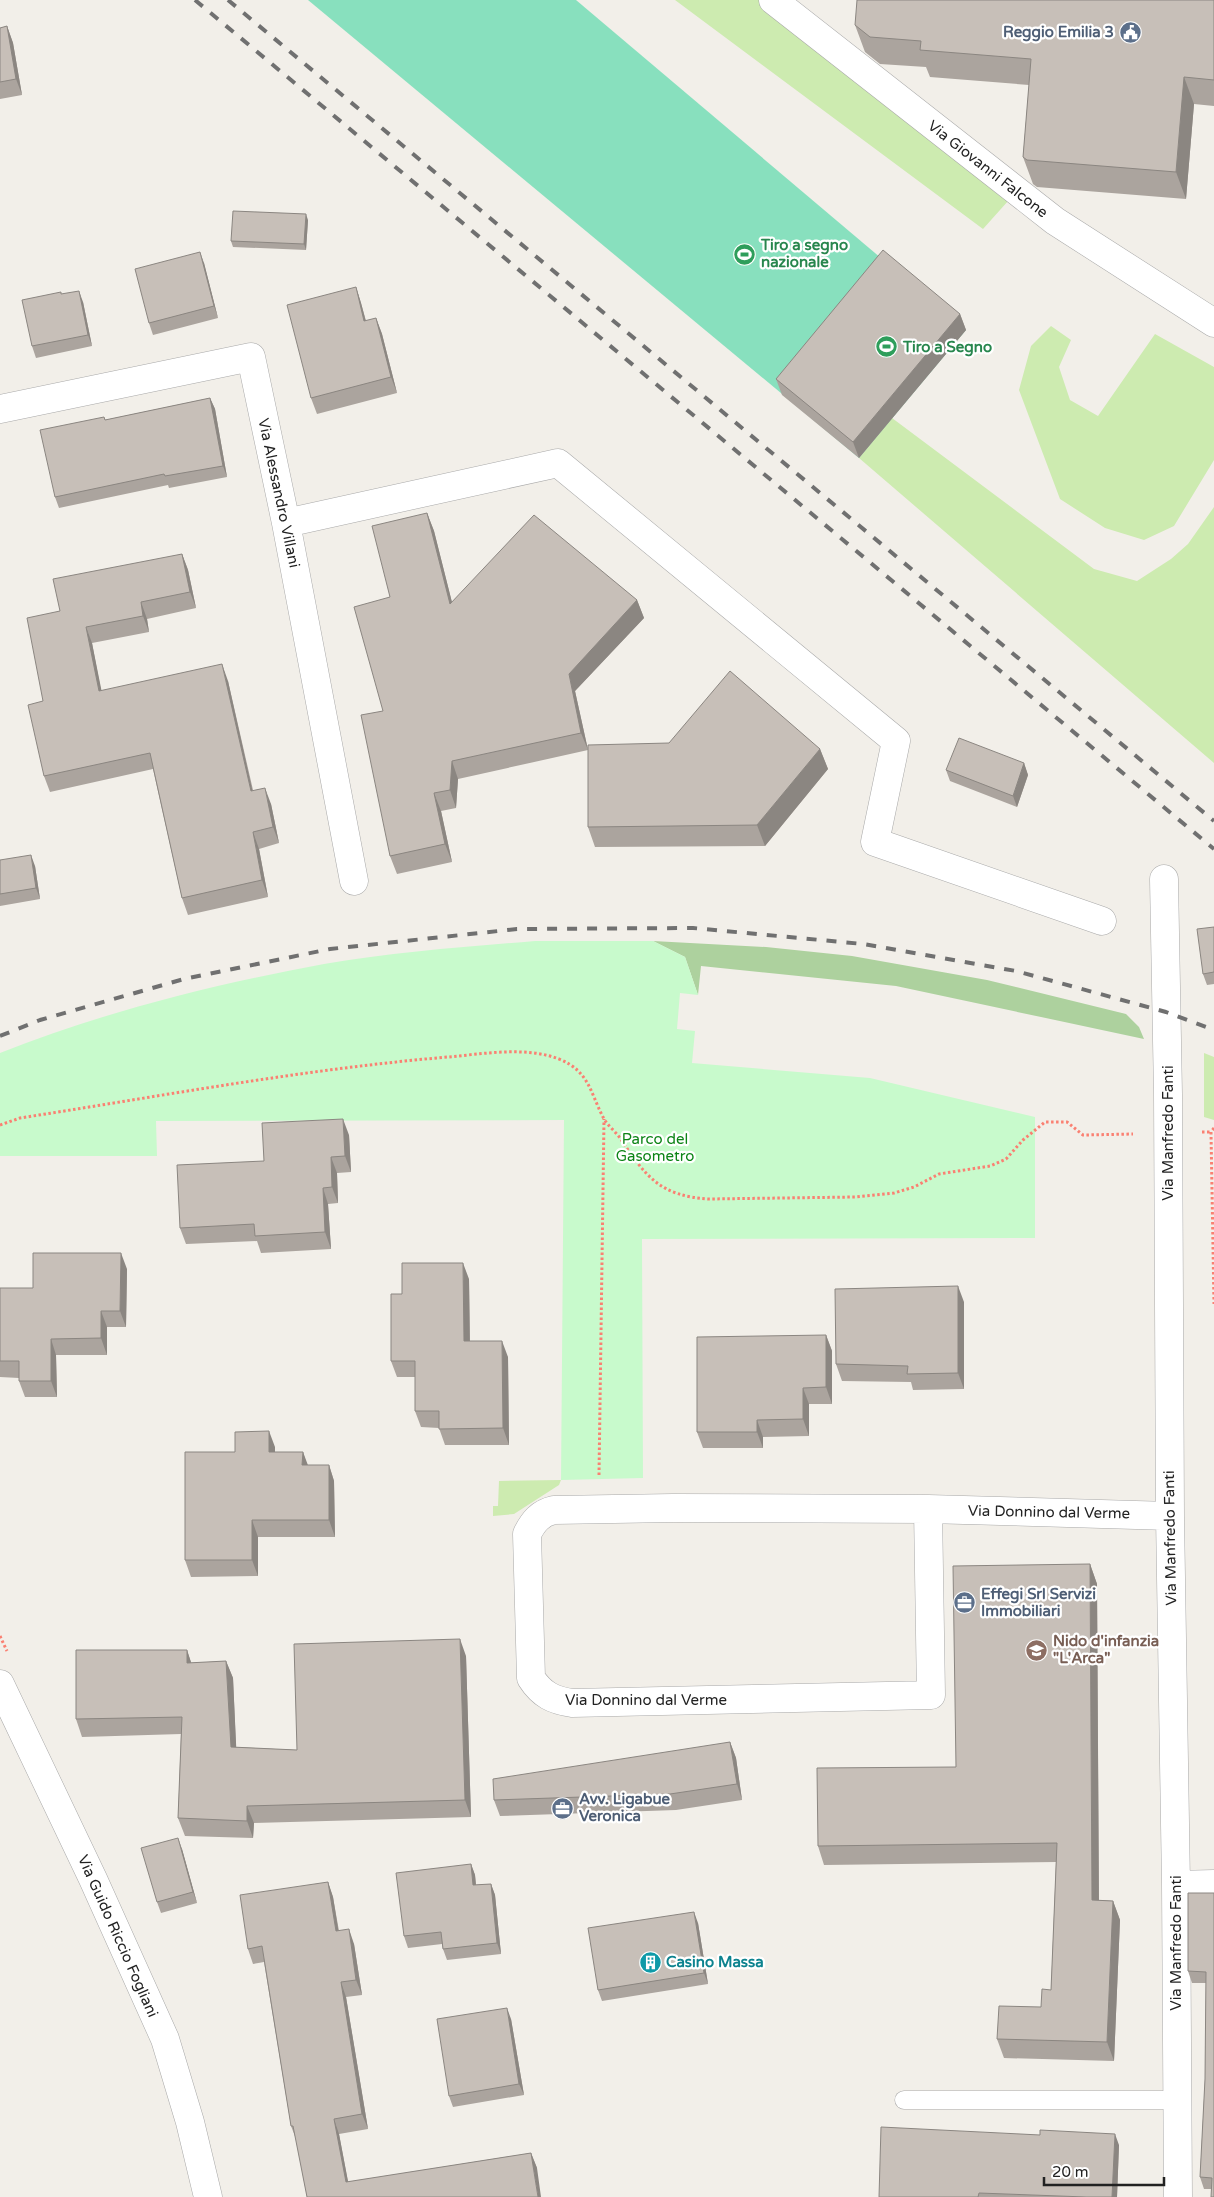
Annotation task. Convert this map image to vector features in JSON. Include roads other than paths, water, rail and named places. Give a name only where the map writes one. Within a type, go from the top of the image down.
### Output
[{"type":"street","name":"Via Giovanni Falcone","points":[[773,0],[1055,221],[1214,323]]},
{"type":"street","name":"Via Alessandro Villani","points":[[0,410],[251,357],[286,523],[354,881]]},
{"type":"street","points":[[286,523],[558,463],[896,741],[875,842],[1102,920]]},
{"type":"street","name":"Via Manfredo Fanti","points":[[1164,879],[1178,2197]]},
{"type":"street","name":"Via Donnino dal Verme","points":[[928,1509],[931,1695],[572,1703],[546,1696],[537,1687],[532,1678],[527,1534],[534,1521],[549,1511],[566,1508],[928,1509],[1170,1516]]},
{"type":"street","name":"Via Guido Riccio Fogliani","points":[[0,1684],[93,1879],[165,2039],[190,2122],[208,2197]]},
{"type":"street","points":[[1176,1885],[1214,1884]]},
{"type":"lane","points":[[904,2100],[1176,2100]]},
{"type":"railway","points":[[195,0],[1214,849]]},
{"type":"railway","points":[[228,0],[1214,821]]},
{"type":"railway","points":[[0,1036],[40,1020],[184,979],[330,949],[517,929],[693,928],[863,944],[1016,971],[1166,1012],[1214,1030]]},
{"type":"place","name":"Reggio Emilia 3","points":[[1130,32]]},
{"type":"place","name":"Tiro a segno nazionale","points":[[745,254]]},
{"type":"place","name":"Tiro a Segno","points":[[887,347]]},
{"type":"place","name":"Effegi Srl Servizi Immobiliari","points":[[965,1603]]},
{"type":"place","name":"Nido d'infanzia \"L'Arca\"","points":[[1037,1650]]},
{"type":"place","name":"Avv. Ligabue Veronica","points":[[563,1808]]},
{"type":"place","name":"Casino Massa","points":[[650,1962]]},
{"type":"park label","name":"Parco del Gasometro","points":[[655,1148]]}]
